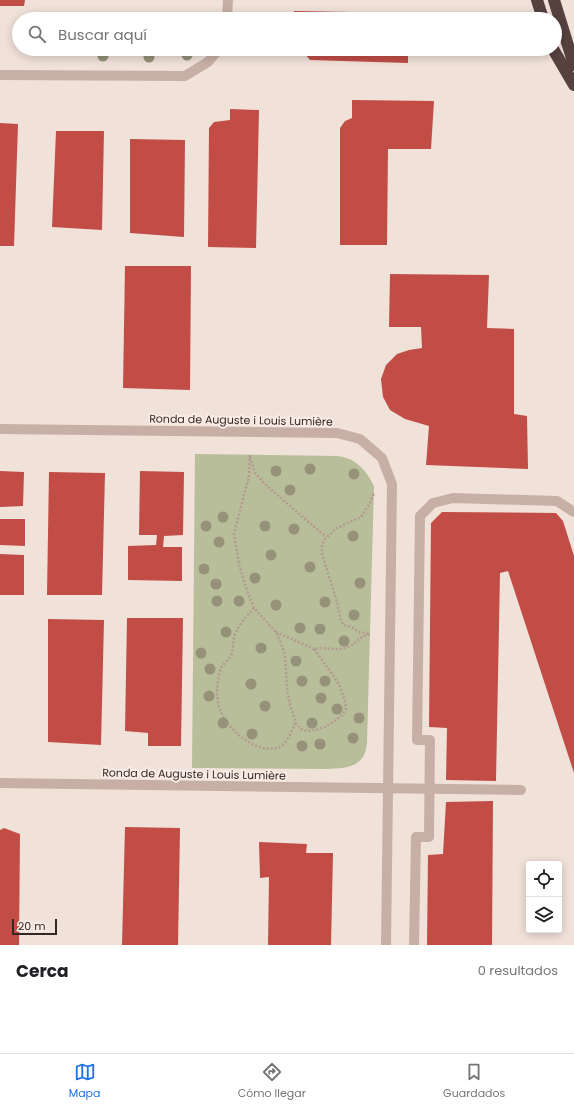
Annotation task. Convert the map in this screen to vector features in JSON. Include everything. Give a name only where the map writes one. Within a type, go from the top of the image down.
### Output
[{"type":"highway","points":[[537,0],[541,12]]},
{"type":"highway","points":[[554,0],[558,12]]},
{"type":"highway","points":[[562,26],[574,65]]},
{"type":"highway","points":[[557,56],[574,85]]},
{"type":"street","points":[[227,12],[228,0]]},
{"type":"street","points":[[0,74],[185,76],[208,62],[213,56]]},
{"type":"street","name":"Ronda de Auguste i Louis Lumière","points":[[0,429],[337,433],[360,439],[382,458],[392,484],[386,945]]},
{"type":"street","points":[[414,945],[416,837],[429,837],[430,789],[430,740],[417,740],[420,516],[433,503],[453,498],[556,501],[574,512]]},
{"type":"street","name":"Ronda de Auguste i Louis Lumière","points":[[0,783],[388,788]]},
{"type":"street","points":[[388,788],[521,790]]},
{"type":"path","points":[[314,648],[339,684],[346,709],[335,721],[324,727],[307,731],[301,729],[296,723],[287,690],[285,655],[276,632],[254,608],[247,592],[239,564],[234,534],[249,476],[250,455],[255,473],[267,486],[326,537]]},
{"type":"path","points":[[276,632],[314,648],[321,647],[339,649],[349,647],[361,636],[370,634],[358,632],[353,628],[344,625],[340,621],[335,595],[322,554],[322,545],[326,537],[337,528],[361,517],[370,503],[374,493]]},
{"type":"path","points":[[254,608],[237,629],[234,636],[230,657],[221,668],[217,694],[220,710],[234,731],[245,740],[256,746],[270,748],[280,746],[287,740],[296,723]]},
{"type":"green space","points":[[195,454],[344,457],[360,466],[368,475],[374,486],[367,743],[364,755],[357,763],[343,768],[327,769],[192,768]]},
{"type":"building","points":[[0,0],[25,0],[24,6],[0,6]]},
{"type":"building","points":[[294,11],[352,12],[294,12]]},
{"type":"building","points":[[307,56],[408,56],[408,63],[310,60]]},
{"type":"building","points":[[352,100],[434,101],[431,149],[388,149],[387,245],[340,245],[340,128],[345,121],[352,118]]},
{"type":"building","points":[[230,109],[259,110],[256,248],[208,247],[209,128],[214,122],[230,120]]},
{"type":"building","points":[[0,123],[18,124],[14,246],[0,246]]},
{"type":"building","points":[[56,131],[104,131],[102,230],[52,227]]},
{"type":"building","points":[[130,139],[185,140],[184,237],[130,233]]},
{"type":"building","points":[[125,266],[191,266],[190,390],[123,388]]},
{"type":"building","points":[[390,274],[489,275],[487,328],[514,329],[514,414],[527,416],[528,469],[426,465],[429,426],[405,419],[390,410],[383,397],[381,379],[386,365],[397,354],[422,348],[421,327],[389,327]]},
{"type":"building","points":[[0,471],[24,472],[23,506],[0,507]]},
{"type":"building","points":[[140,471],[184,472],[183,535],[164,536],[163,547],[182,547],[182,581],[128,580],[128,546],[156,545],[157,535],[139,535]]},
{"type":"building","points":[[49,472],[105,473],[102,595],[47,595]]},
{"type":"building","points":[[442,512],[556,513],[563,521],[574,556],[574,773],[508,571],[500,573],[496,781],[446,780],[447,728],[429,727],[431,523]]},
{"type":"building","points":[[0,519],[25,519],[25,546],[0,545]]},
{"type":"building","points":[[0,554],[24,555],[24,595],[0,595]]},
{"type":"building","points":[[127,618],[183,618],[181,746],[148,746],[148,733],[125,731]]},
{"type":"building","points":[[48,619],[104,620],[101,745],[48,742]]},
{"type":"building","points":[[493,801],[492,945],[427,945],[428,855],[443,854],[446,802]]},
{"type":"building","points":[[125,827],[180,828],[178,945],[122,945]]},
{"type":"building","points":[[4,828],[20,834],[19,945],[0,945],[0,830]]},
{"type":"building","points":[[259,842],[307,844],[306,853],[333,853],[331,945],[268,945],[269,877],[260,878]]}]
